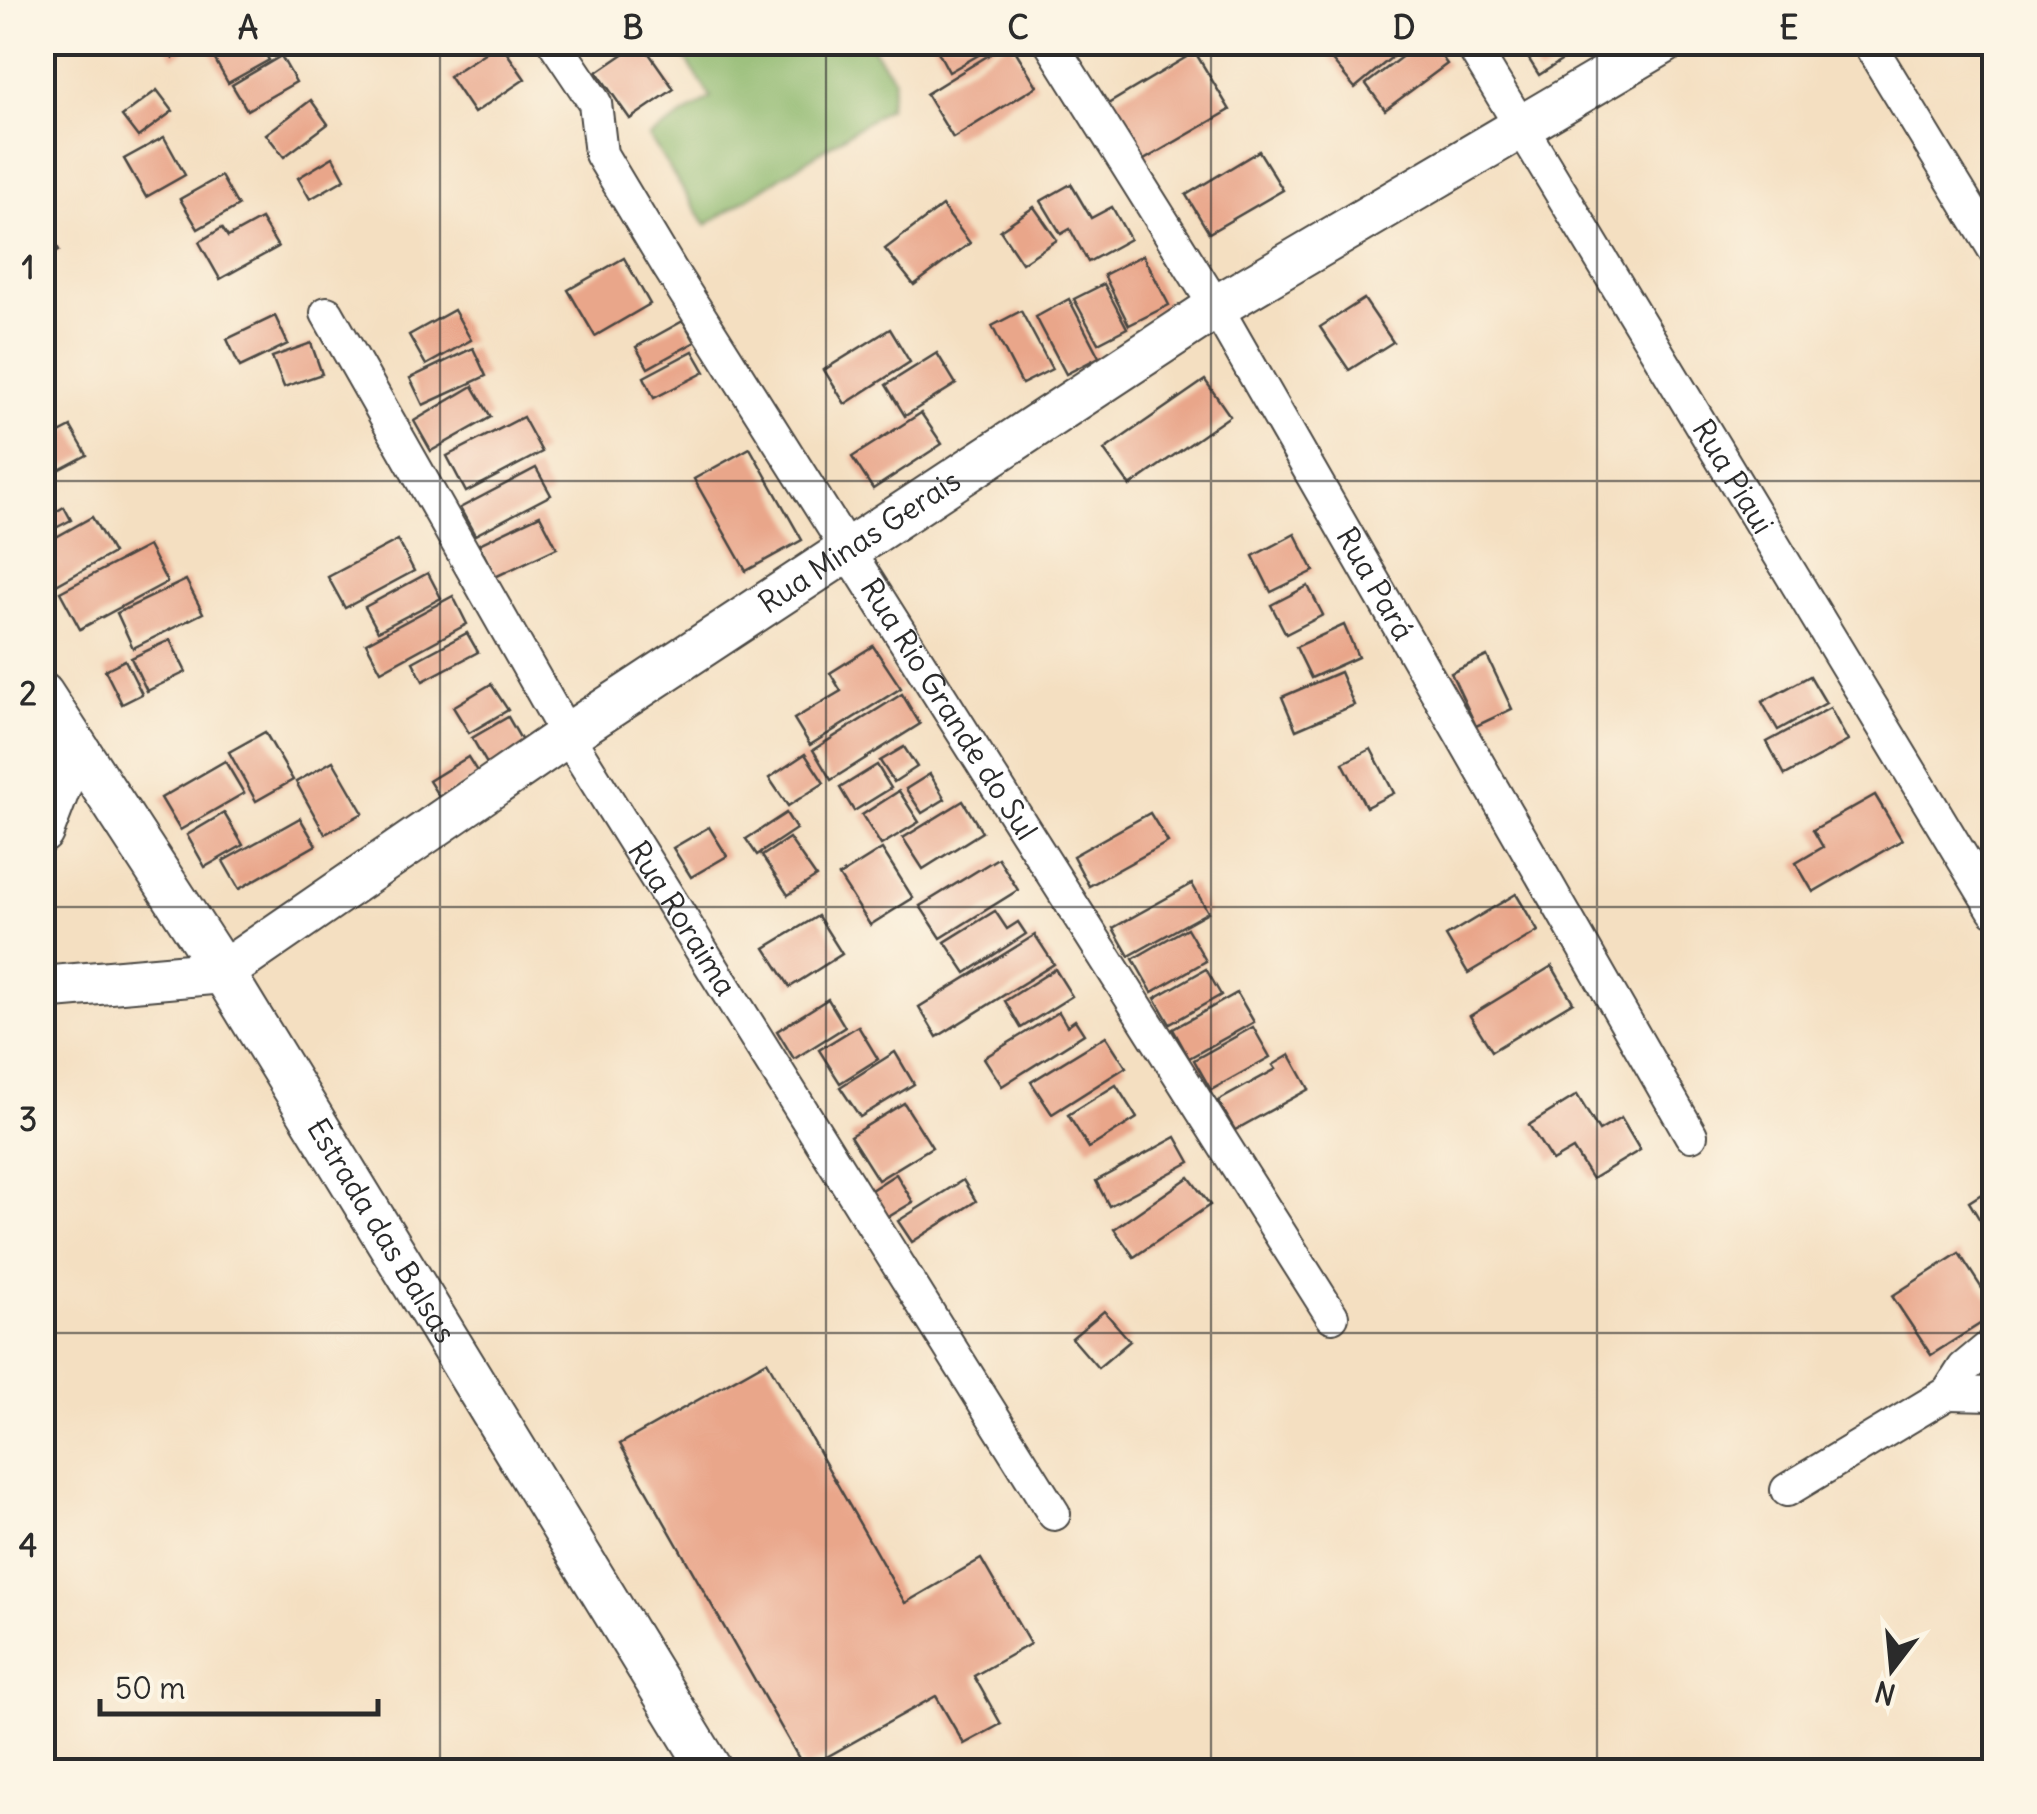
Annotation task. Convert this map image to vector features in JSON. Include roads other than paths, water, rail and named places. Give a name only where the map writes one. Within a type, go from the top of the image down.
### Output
[{"type":"street","name":"Rua Rio Grande do Sul","points":[[554,42],[595,102],[601,154],[847,551],[1332,1316]]},
{"type":"street","name":"Rua Pará","points":[[1050,42],[1216,307],[1691,1135]]},
{"type":"street","name":"Rua Piaui","points":[[1470,42],[1994,910]]},
{"type":"street","name":"Rua Minas Gerais","points":[[42,988],[224,972],[567,735],[1216,307],[1665,42]]},
{"type":"street","points":[[1868,42],[1994,249]]},
{"type":"street","name":"Rua Roraima","points":[[327,313],[567,735],[1054,1514]]},
{"type":"street","name":"Estrada das Balsas","points":[[42,694],[224,972],[712,1772]]},
{"type":"street","points":[[42,832],[74,746]]},
{"type":"street","points":[[1788,1490],[1948,1393],[1964,1368],[1994,1343]]},
{"type":"street","points":[[1948,1393],[1994,1394]]}]
